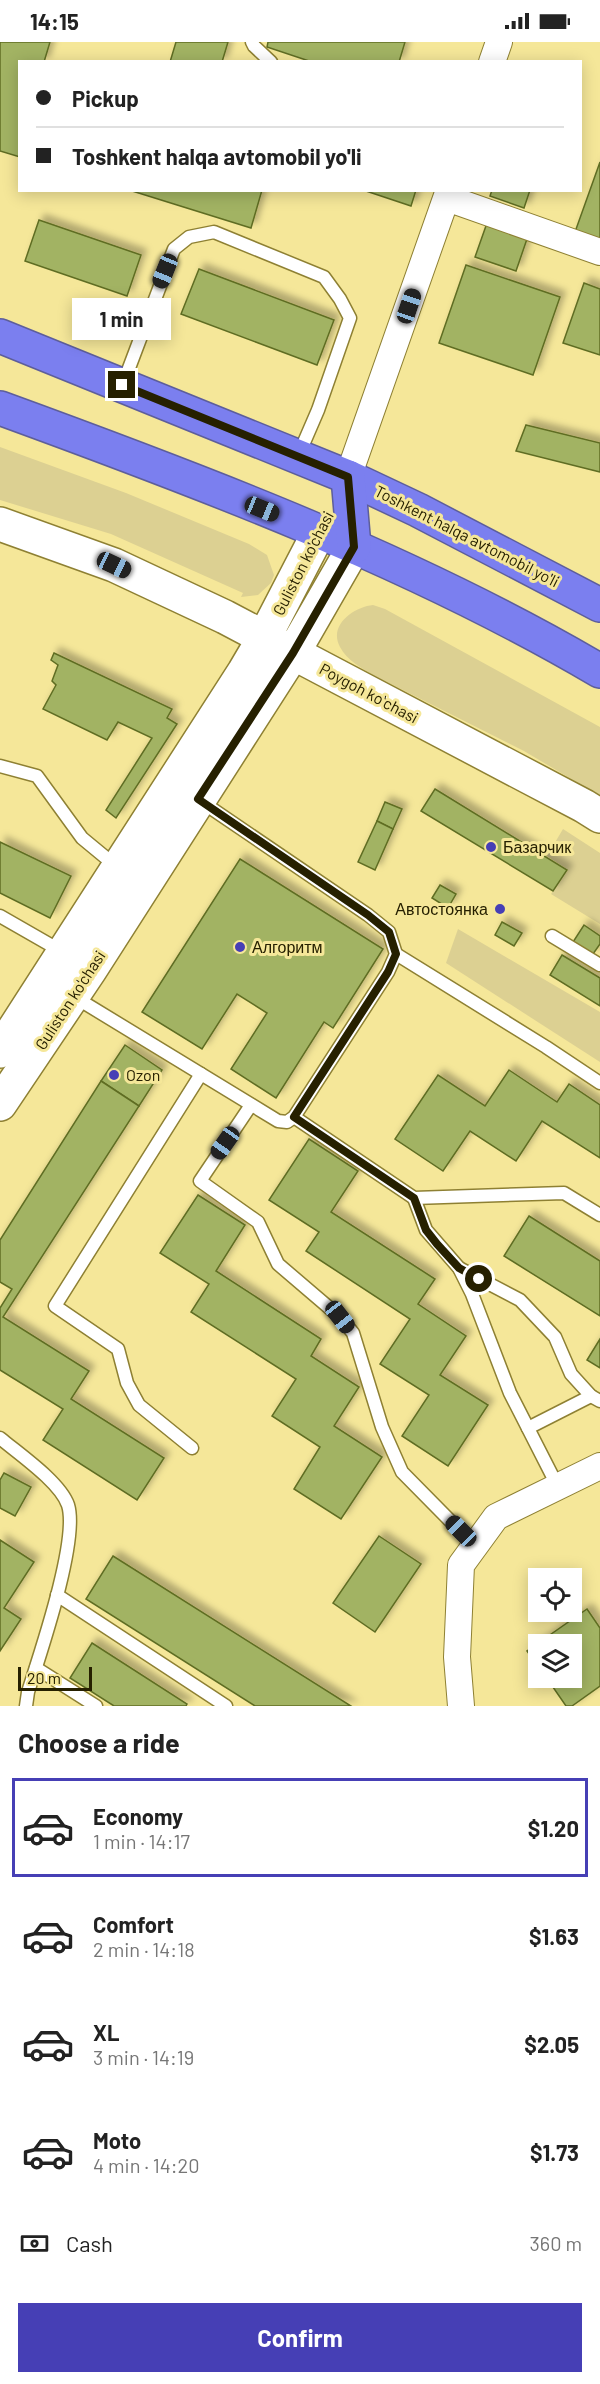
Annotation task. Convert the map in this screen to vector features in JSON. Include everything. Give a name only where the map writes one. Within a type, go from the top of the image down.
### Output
[{"type":"highway","name":"Toshkent halqa avtomobil yo'li","points":[[0,336],[348,477],[525,564],[600,605]]},
{"type":"highway","points":[[0,408],[95,442],[396,564],[600,671]]},
{"type":"highway","name":"Guliston ko'chasi","points":[[319,532],[348,477]]},
{"type":"highway","name":"Guliston ko'chasi","points":[[348,477],[354,547]]},
{"type":"main road","name":"Poygoh koʻchasi","points":[[0,524],[114,565],[264,638],[600,816]]},
{"type":"main road","name":"Guliston ko'chasi","points":[[0,1104],[73,996],[77,961],[119,865],[264,638],[319,532]]},
{"type":"main road","name":"Guliston ko'chasi","points":[[0,1051],[77,961],[198,799],[293,653],[354,547]]},
{"type":"street","points":[[493,60],[499,42]]},
{"type":"street","points":[[348,477],[448,194],[600,252]]},
{"type":"street","points":[[461,1706],[457,1657],[461,1565],[496,1517],[600,1466]]},
{"type":"lane","points":[[252,42],[269,60]]},
{"type":"lane","points":[[122,385],[174,249],[189,237],[214,232],[324,277],[350,318],[318,410],[299,456]]},
{"type":"lane","points":[[0,766],[37,776],[82,838],[119,865]]},
{"type":"lane","points":[[198,799],[368,915],[389,932],[396,954],[600,1083]]},
{"type":"lane","points":[[0,916],[77,961]]},
{"type":"lane","points":[[552,936],[600,965]]},
{"type":"lane","points":[[73,996],[278,1121],[287,1122],[294,1117],[388,972],[396,954]]},
{"type":"lane","points":[[192,1448],[139,1406],[127,1383],[118,1349],[55,1306],[201,1074]]},
{"type":"lane","points":[[251,1105],[200,1181],[258,1222],[278,1264],[340,1317],[353,1334],[382,1427],[402,1472],[475,1546]]},
{"type":"lane","points":[[294,1117],[414,1198],[426,1230],[459,1268],[472,1294],[510,1393],[558,1487]]},
{"type":"lane","points":[[414,1198],[564,1193],[600,1215]]},
{"type":"lane","points":[[459,1268],[520,1300],[555,1337],[571,1374],[595,1398],[528,1428]]},
{"type":"lane","points":[[0,1438],[56,1486],[68,1505],[69,1534],[57,1595],[26,1706]]},
{"type":"lane","points":[[57,1595],[226,1706]]},
{"type":"lane","points":[[36,1668],[96,1706]]},
{"type":"shaded area","points":[[0,447],[126,493],[249,544],[267,555],[274,575],[271,583],[258,595],[241,597],[243,593],[111,534],[0,500]]},
{"type":"shaded area","points":[[373,605],[385,609],[600,727],[600,796],[524,751],[373,675],[350,660],[340,647],[337,631],[351,613]]},
{"type":"shaded area","points":[[563,829],[600,853],[600,924],[551,894],[568,870],[547,856]]},
{"type":"shaded area","points":[[458,929],[600,1012],[600,1062],[446,963]]},
{"type":"building","points":[[0,42],[50,42],[45,60],[18,60],[18,156],[0,151]]},
{"type":"building","points":[[176,42],[228,42],[223,60],[171,60]]},
{"type":"building","points":[[268,42],[405,42],[400,60],[306,60],[267,47]]},
{"type":"building","points":[[600,162],[600,240],[575,232]]},
{"type":"building","points":[[135,192],[261,192],[251,228]]},
{"type":"building","points":[[369,192],[415,192],[411,206]]},
{"type":"building","points":[[491,192],[529,192],[524,208],[490,196]]},
{"type":"building","points":[[39,220],[141,255],[127,296],[25,261]]},
{"type":"building","points":[[487,223],[528,236],[516,271],[475,257]]},
{"type":"building","points":[[466,265],[560,297],[533,375],[439,343]]},
{"type":"building","points":[[199,269],[334,320],[317,365],[181,314]]},
{"type":"building","points":[[584,283],[600,289],[600,355],[563,343]]},
{"type":"building","points":[[526,425],[600,443],[600,472],[516,451]]},
{"type":"building","points":[[54,653],[172,709],[167,718],[177,724],[116,818],[106,810],[152,738],[118,722],[107,740],[43,709],[56,685],[52,681],[58,665],[51,660]]},
{"type":"building","points":[[435,789],[567,870],[553,891],[421,811]]},
{"type":"building","points":[[385,802],[402,809],[393,829],[377,821]]},
{"type":"building","points":[[377,821],[393,829],[375,870],[358,862]]},
{"type":"building","points":[[0,842],[71,876],[50,918],[0,893]]},
{"type":"building","points":[[240,859],[383,949],[333,1028],[324,1022],[276,1098],[231,1069],[267,1013],[237,994],[202,1049],[142,1012]]},
{"type":"building","points":[[440,885],[456,894],[448,908],[432,898]]},
{"type":"building","points":[[502,922],[522,933],[514,946],[495,935]]},
{"type":"building","points":[[584,925],[600,936],[600,944],[593,954],[573,942]]},
{"type":"building","points":[[562,955],[600,978],[600,1006],[550,975]]},
{"type":"building","points":[[125,1045],[162,1070],[139,1106],[101,1081]]},
{"type":"building","points":[[509,1070],[557,1102],[569,1084],[600,1105],[600,1158],[542,1121],[516,1161],[470,1131],[443,1171],[395,1139],[438,1075],[485,1106]]},
{"type":"building","points":[[101,1081],[139,1106],[3,1317],[89,1371],[71,1399],[164,1458],[137,1500],[43,1440],[63,1409],[0,1370],[0,1308],[12,1289],[0,1282],[0,1240]]},
{"type":"building","points":[[309,1139],[358,1171],[331,1212],[435,1279],[418,1304],[466,1336],[440,1375],[488,1405],[448,1466],[402,1436],[429,1395],[380,1364],[410,1319],[306,1251],[319,1232],[269,1200]]},
{"type":"building","points":[[198,1195],[245,1225],[216,1271],[321,1339],[311,1356],[359,1387],[334,1426],[382,1457],[341,1519],[294,1489],[320,1447],[272,1416],[296,1379],[191,1312],[209,1284],[160,1253]]},
{"type":"building","points":[[529,1216],[600,1261],[600,1316],[504,1256]]},
{"type":"building","points":[[600,1339],[600,1368],[587,1360]]},
{"type":"building","points":[[4,1473],[31,1487],[15,1516],[0,1508],[0,1480]]},
{"type":"building","points":[[379,1536],[421,1564],[375,1632],[333,1603]]},
{"type":"building","points":[[0,1540],[34,1562],[4,1608],[21,1619],[0,1651]]},
{"type":"building","points":[[113,1556],[351,1706],[255,1706],[86,1599]]},
{"type":"building","points":[[587,1609],[600,1628],[600,1686],[572,1706],[566,1706],[554,1688],[582,1688],[582,1634],[551,1634],[568,1622],[582,1622],[582,1612]]},
{"type":"building","points":[[92,1643],[187,1704],[186,1706],[114,1706],[70,1678]]},
{"type":"place","name":"Базарчик","points":[[491,847]]},
{"type":"place","name":"Автостоянка","points":[[500,909]]},
{"type":"place","name":"Алгоритм","points":[[240,947]]},
{"type":"place","name":"Ozon","points":[[114,1075]]},
{"type":"route","points":[[122,385],[348,477],[354,547],[293,653],[198,799],[368,915],[389,932],[396,954],[388,972],[294,1117],[414,1198],[426,1230],[437,1244],[459,1268],[479,1279]]}]
